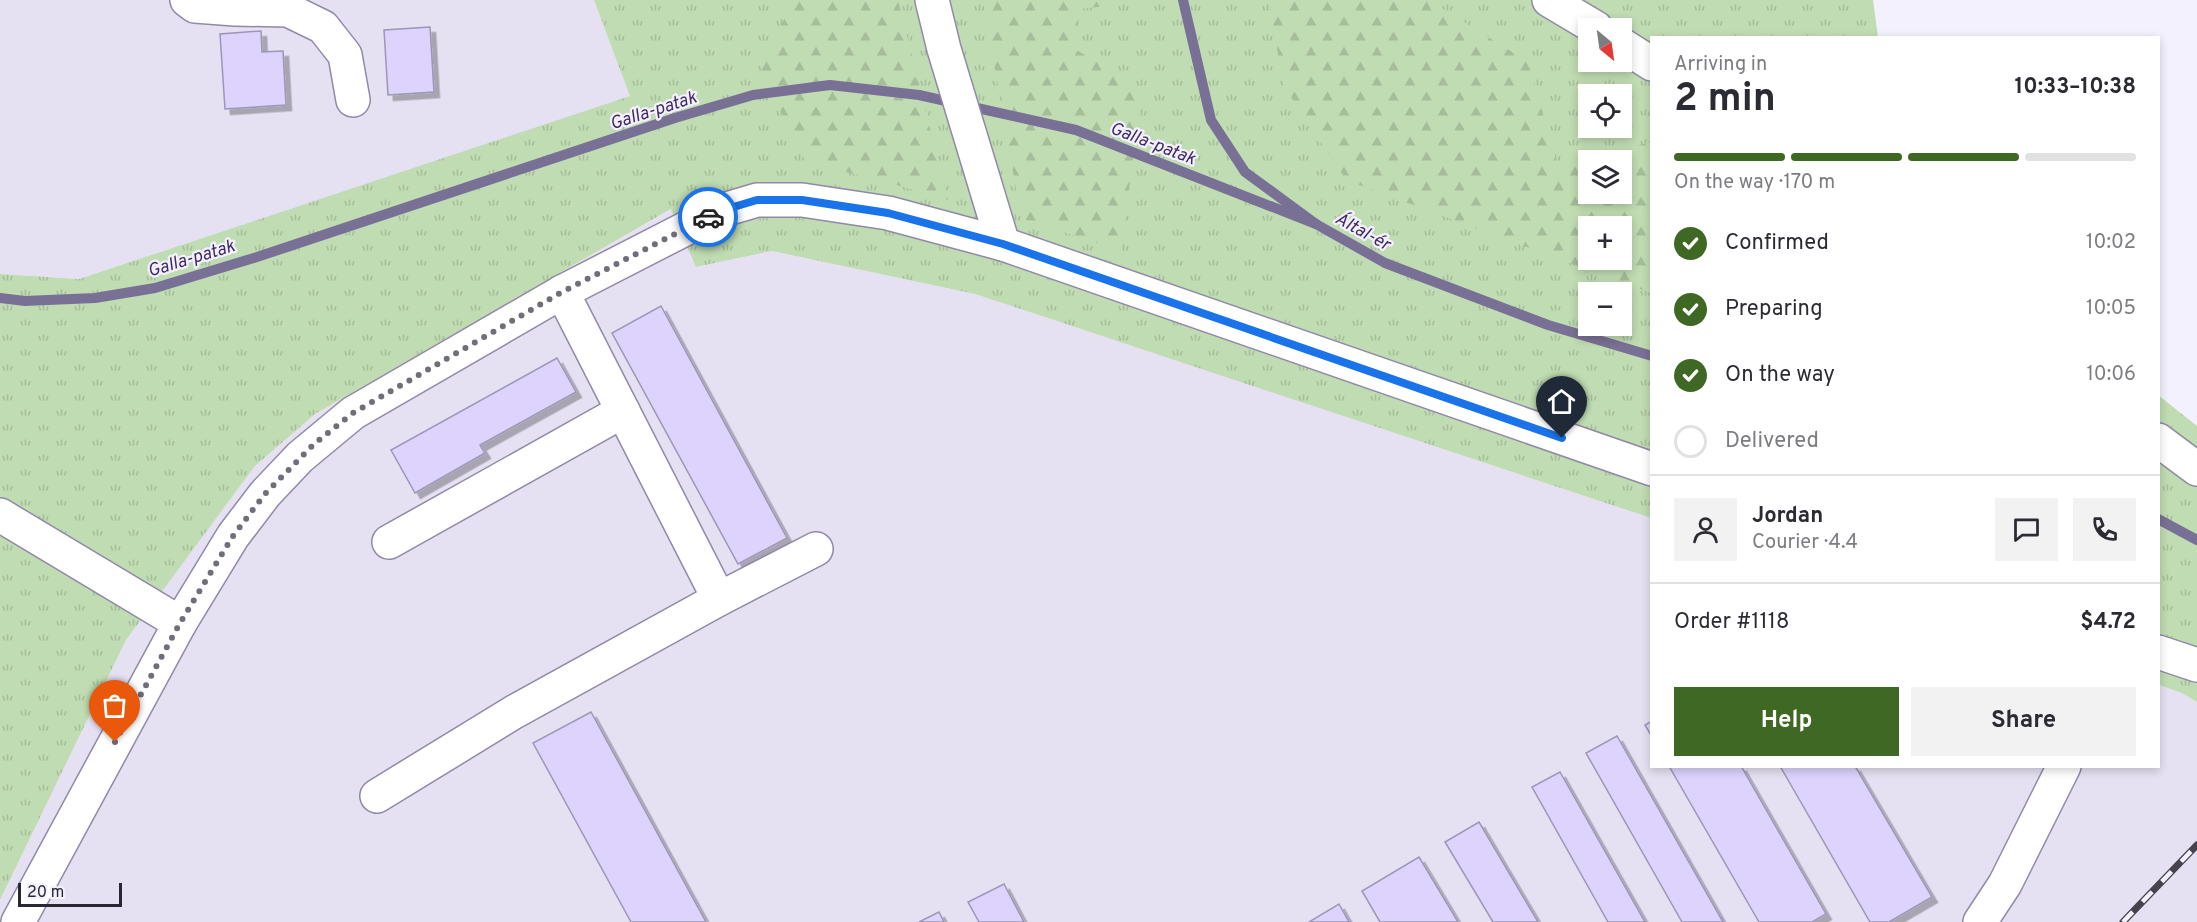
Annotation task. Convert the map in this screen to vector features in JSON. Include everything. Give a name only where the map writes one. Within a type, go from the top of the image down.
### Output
[{"type":"street","points":[[187,0],[195,6],[288,10],[323,27],[345,55],[353,100]]},
{"type":"street","points":[[932,0],[970,139],[1003,244]]},
{"type":"street","points":[[1549,0],[1579,18]]},
{"type":"street","points":[[1632,51],[1650,63]]},
{"type":"street","points":[[18,922],[180,623],[233,536],[265,494],[300,457],[353,413],[562,292],[720,211],[757,200],[802,200],[888,213],[1003,244],[1650,468]]},
{"type":"street","points":[[562,292],[719,599]]},
{"type":"street","points":[[388,542],[623,411]]},
{"type":"street","points":[[2160,441],[2197,469]]},
{"type":"street","points":[[0,515],[180,623]]},
{"type":"street","points":[[377,796],[514,712],[719,599],[816,549]]},
{"type":"street","points":[[2160,654],[2197,665]]},
{"type":"street","points":[[1980,922],[2005,884],[2063,768]]},
{"type":"shaded area","points":[[0,0],[594,0],[631,96],[79,279],[0,274]]},
{"type":"shaded area","points":[[672,209],[697,267],[772,251],[975,294],[1650,518],[1650,768],[2160,768],[2160,685],[2182,693],[2197,702],[2197,922],[0,922],[0,900],[126,640],[255,466],[315,414]]},
{"type":"green space","points":[[594,0],[1873,0],[1878,36],[1650,36],[1650,518],[975,294],[772,251],[696,267],[671,209],[315,414],[255,466],[126,640],[0,900],[0,274],[79,279],[630,96]]},
{"type":"green space","points":[[796,0],[898,0],[948,200],[876,179],[806,163],[758,62]]},
{"type":"green space","points":[[983,0],[1125,0],[1122,4],[1080,9],[1075,49],[1142,90],[1121,251],[1021,218]]},
{"type":"green space","points":[[1269,0],[1429,0],[1528,62],[1558,166],[1578,161],[1578,204],[1632,204],[1632,150],[1620,150],[1650,142],[1650,293],[1632,286],[1632,282],[1621,282],[1589,270],[1632,270],[1632,216],[1578,216],[1578,266],[1346,180],[1283,85]]},
{"type":"green space","points":[[2160,397],[2197,426],[2197,702],[2182,693],[2160,685]]},
{"type":"building","points":[[430,27],[434,92],[388,95],[384,30]]},
{"type":"building","points":[[261,31],[262,52],[283,51],[286,105],[225,109],[220,34]]},
{"type":"building","points":[[661,306],[787,538],[738,564],[612,333]]},
{"type":"building","points":[[557,358],[576,392],[480,445],[485,453],[415,493],[391,450]]},
{"type":"building","points":[[591,712],[706,922],[631,922],[533,743]]},
{"type":"building","points":[[1650,722],[1650,734],[1645,725]]},
{"type":"building","points":[[1617,736],[1723,922],[1682,922],[1586,753]]},
{"type":"building","points":[[1670,768],[1742,768],[1826,914],[1812,922],[1759,922]]},
{"type":"building","points":[[1781,768],[1856,768],[1932,897],[1889,922],[1870,922]]},
{"type":"building","points":[[1560,772],[1645,922],[1608,922],[1532,787]]},
{"type":"building","points":[[1479,822],[1538,922],[1493,922],[1445,842]]},
{"type":"building","points":[[1419,857],[1458,922],[1380,922],[1362,891]]},
{"type":"building","points":[[1004,884],[1024,922],[979,922],[968,902]]},
{"type":"building","points":[[1339,904],[1349,922],[1309,922]]},
{"type":"building","points":[[939,912],[944,922],[919,922]]},
{"type":"waterway","name":"Által-ér","points":[[1183,0],[1211,120],[1245,172],[1316,224],[1385,263],[1548,325],[1650,355]]},
{"type":"waterway","name":"Galla-patak","points":[[0,298],[25,301],[95,298],[155,288],[257,257],[675,118],[753,95],[830,85],[919,95],[1076,130],[1316,224]]},
{"type":"waterway","name":"Által-ér","points":[[2160,520],[2197,540]]},
{"type":"railway","points":[[2123,922],[2197,845]]},
{"type":"way so far","points":[[115,742],[180,623],[233,536],[265,494],[314,444],[353,413],[562,292],[708,217]]},
{"type":"route","points":[[708,217],[757,200],[802,200],[888,213],[1003,244],[1562,438]]}]
